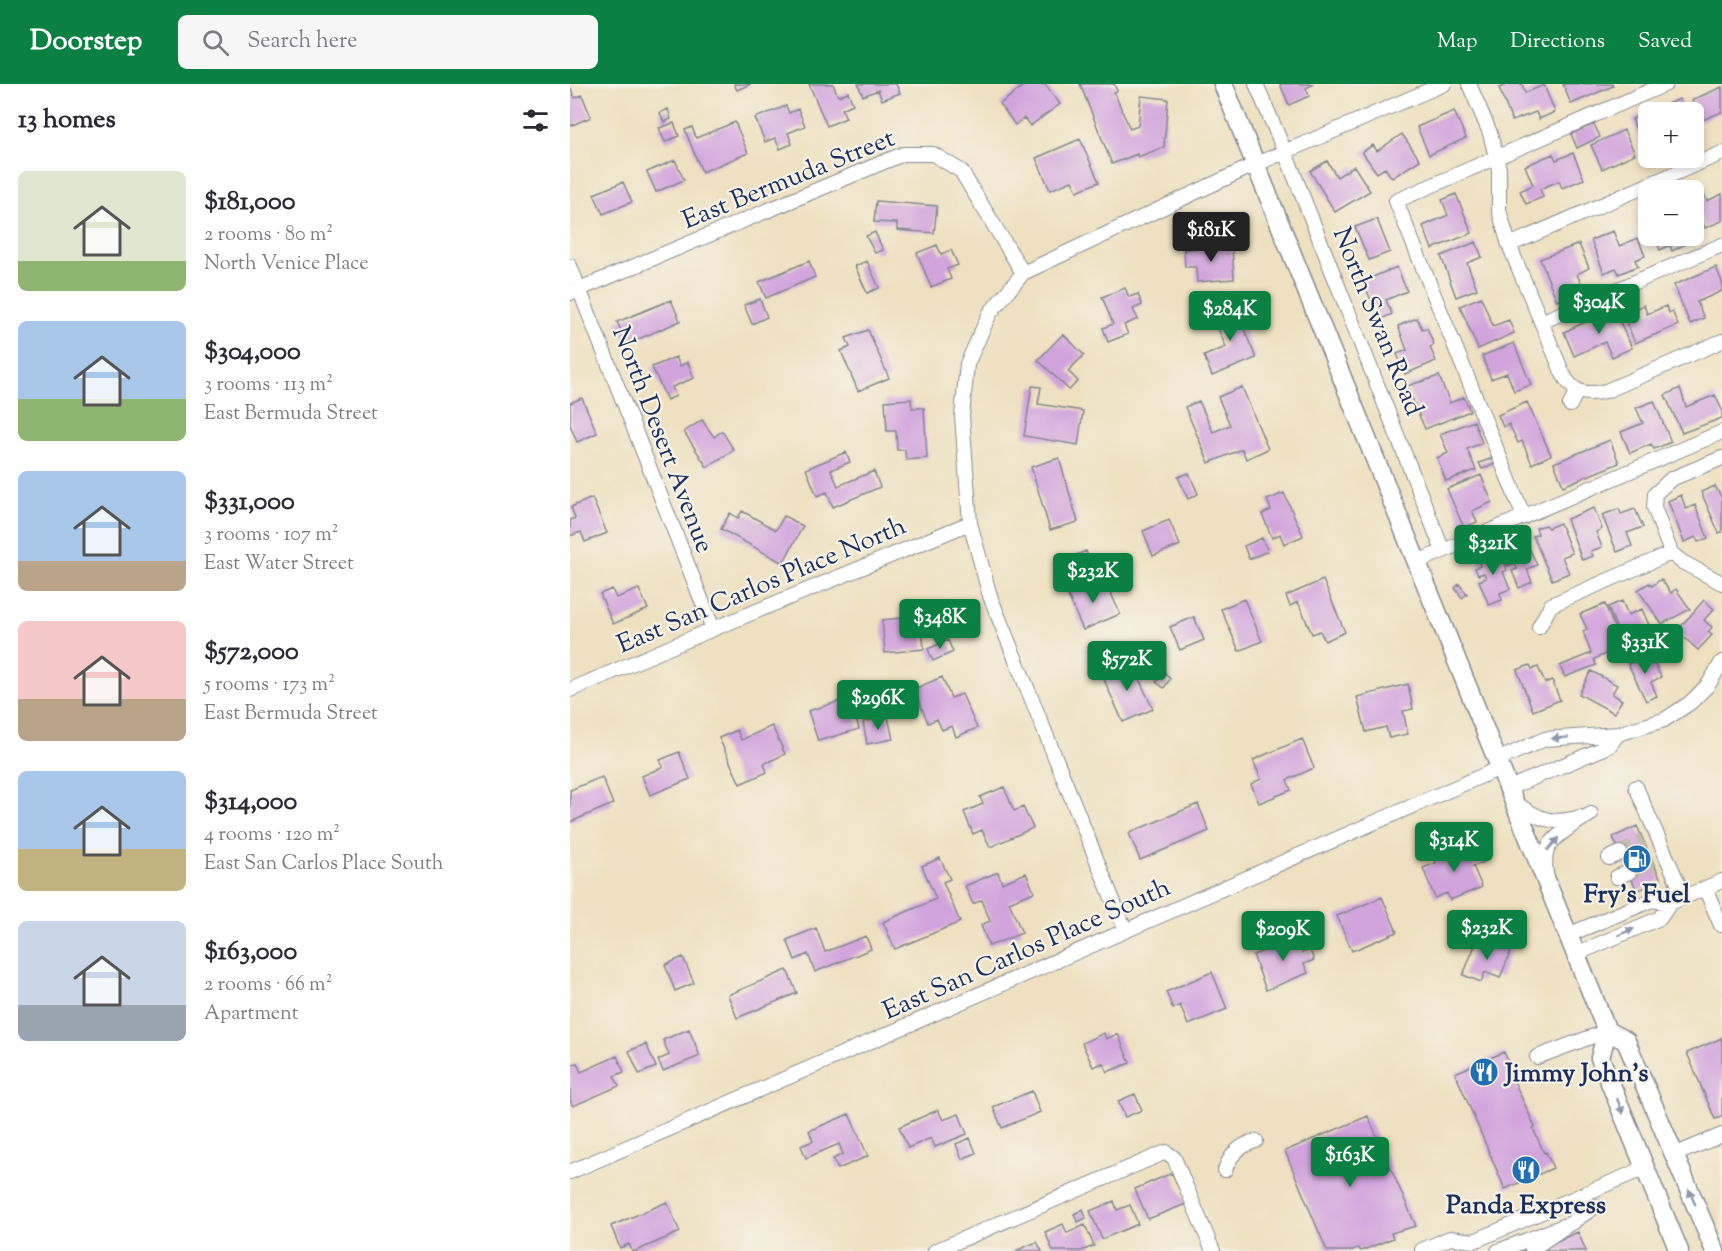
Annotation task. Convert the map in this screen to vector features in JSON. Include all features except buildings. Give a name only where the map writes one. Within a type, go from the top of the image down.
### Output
[{"type":"main road","points":[[1223,84],[1607,1031],[1600,1058],[1679,1251]]},
{"type":"main road","points":[[1607,1031],[1626,1041],[1715,1251]]},
{"type":"street","name":"North Swan Road","points":[[1256,84],[1443,551]]},
{"type":"street","points":[[1125,930],[990,596],[970,523],[962,416],[967,364],[990,313],[1023,273],[1254,165],[1444,84]]},
{"type":"street","points":[[1469,84],[1490,133],[1496,156],[1499,169],[1499,210],[1509,245],[1563,374],[1571,387],[1577,391],[1593,394],[1606,391],[1722,340]]},
{"type":"street","points":[[1524,517],[1396,201],[1666,84]]},
{"type":"street","points":[[1509,245],[1722,153]]},
{"type":"street","name":"East Bermuda Street","points":[[574,291],[903,154],[933,154],[961,171],[1023,273]]},
{"type":"street","points":[[1541,322],[1722,245]]},
{"type":"street","name":"North Desert Avenue","points":[[570,266],[574,291],[713,629]]},
{"type":"street","points":[[1570,405],[1577,391]]},
{"type":"street","points":[[1417,562],[1722,432]]},
{"type":"street","points":[[1722,458],[1671,479],[1655,494],[1654,507],[1671,553],[1682,562],[1722,583]]},
{"type":"street","name":"East San Carlos Place North","points":[[570,690],[970,523]]},
{"type":"street","points":[[1539,627],[1551,604],[1671,553]]},
{"type":"street","points":[[1550,888],[1544,865],[1548,847],[1575,823],[1591,814],[1571,820],[1550,821],[1536,817],[1512,795],[1609,746],[1618,734],[1664,720],[1689,703],[1708,685],[1722,662]]},
{"type":"street","name":"East San Carlos Place South","points":[[570,1172],[1499,764],[1545,739],[1618,734]]},
{"type":"street","points":[[1636,787],[1650,837],[1667,859],[1684,897]]},
{"type":"street","points":[[1654,864],[1667,859]]},
{"type":"street","points":[[1568,934],[1652,900],[1670,903],[1722,881]]},
{"type":"street","points":[[1705,888],[1721,925]]},
{"type":"street","points":[[1576,954],[1660,918],[1670,903]]},
{"type":"street","points":[[1537,1057],[1607,1031]]},
{"type":"street","points":[[1674,1155],[1722,1135]]},
{"type":"street","points":[[1225,1170],[1228,1161],[1242,1145],[1256,1141]]},
{"type":"street","points":[[935,1251],[1166,1152],[1174,1158],[1213,1251]]},
{"type":"street","points":[[1422,1250],[1450,1238],[1476,1246],[1644,1168]]},
{"type":"street","points":[[1532,1248],[1596,1206]]},
{"type":"street","points":[[1498,1251],[1574,1222]]},
{"type":"tunnel","points":[[1620,853],[1643,840]]},
{"type":"tunnel","points":[[1629,872],[1654,865]]},
{"type":"place","name":"Fry's Fuel","points":[[1637,859]]},
{"type":"place","name":"Jimmy John's","points":[[1484,1072]]},
{"type":"place","name":"Panda Express","points":[[1526,1170]]}]
